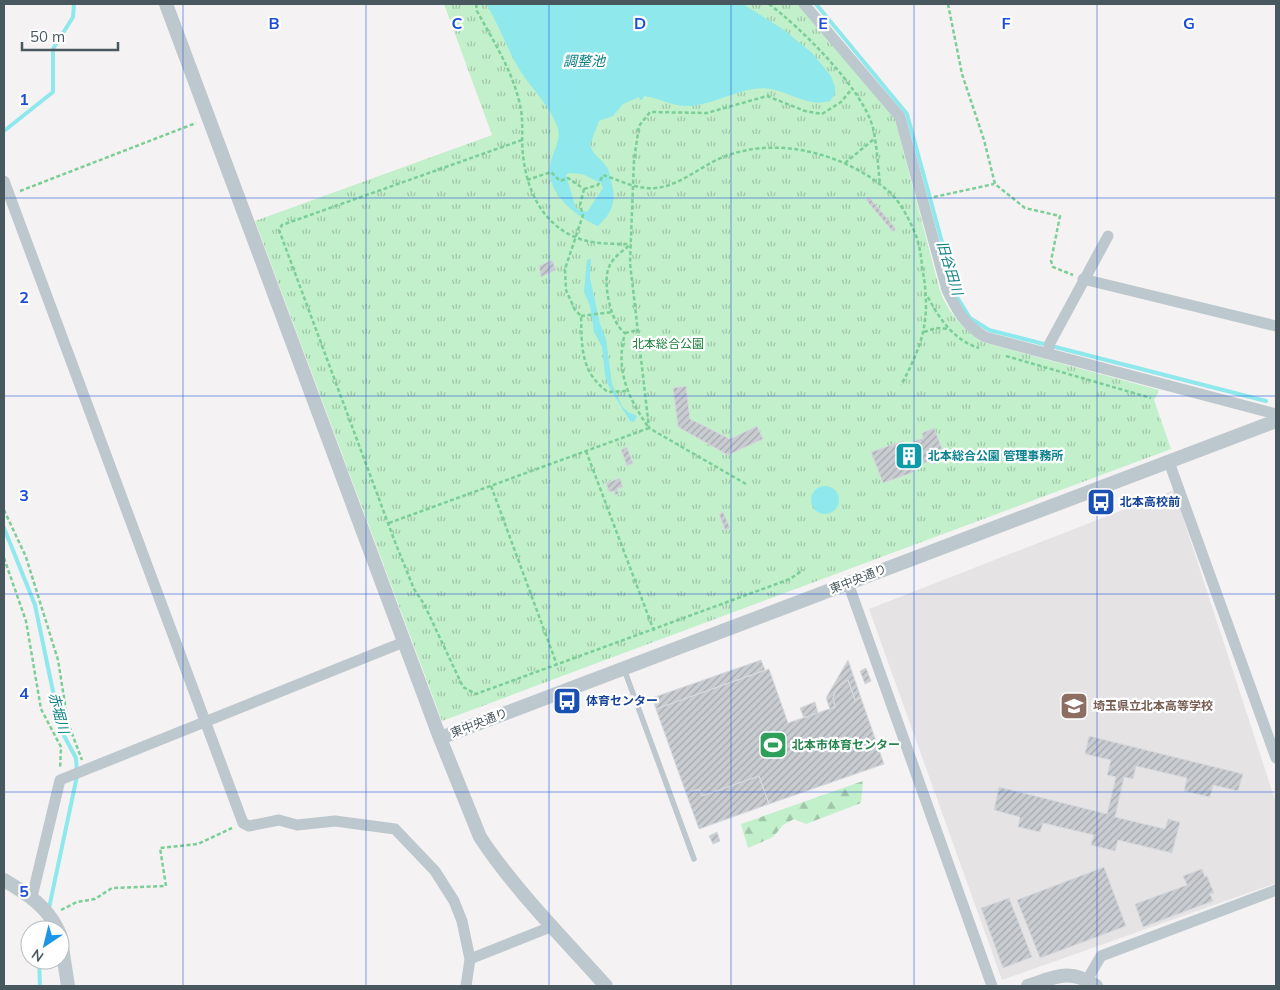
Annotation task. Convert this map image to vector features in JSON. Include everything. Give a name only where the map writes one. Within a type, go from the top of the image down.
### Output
[{"type":"street","points":[[166,4],[440,738],[480,837],[489,852],[606,986]]},
{"type":"street","points":[[804,4],[900,117],[947,290],[959,316],[971,328],[985,337],[1276,414]]},
{"type":"street","points":[[4,181],[243,823],[249,826],[280,820],[297,824],[335,821],[395,829],[435,871],[454,901],[462,921],[470,959],[466,986]]},
{"type":"street","points":[[1048,353],[1050,343],[1108,236]]},
{"type":"street","points":[[1083,279],[1276,326]]},
{"type":"street","name":"東中央通り","points":[[440,738],[1276,421]]},
{"type":"street","points":[[1169,462],[1276,758]]},
{"type":"street","points":[[848,583],[992,986]]},
{"type":"street","points":[[32,897],[60,780],[404,642]]},
{"type":"street","points":[[4,880],[32,897],[51,915],[53,920]]},
{"type":"street","points":[[1028,986],[1063,974],[1092,983],[1101,956],[1276,890]]},
{"type":"street","points":[[470,959],[552,926]]},
{"type":"street","points":[[66,970],[68,986]]},
{"type":"lane","points":[[623,668],[694,859]]},
{"type":"path","points":[[476,4],[478,12],[512,76],[521,107],[522,140],[527,180],[535,201],[557,227],[587,241],[631,244]]},
{"type":"path","points":[[769,4],[809,37],[860,102],[873,128],[880,185]]},
{"type":"path","points":[[948,4],[962,74],[984,140],[995,184],[1025,208],[1060,216],[1050,261],[1054,267],[1083,279]]},
{"type":"path","points":[[649,428],[630,263],[632,184],[639,126],[650,112],[707,113],[767,96],[805,111],[822,114],[842,102],[851,90]]},
{"type":"path","points":[[9,195],[208,118]]},
{"type":"path","points":[[845,163],[874,139]]},
{"type":"path","points":[[522,140],[282,225],[279,230],[414,589],[424,604],[463,687],[476,694],[654,631],[790,579],[803,570]]},
{"type":"path","points":[[527,180],[551,172],[560,181],[568,178],[584,189],[598,184],[603,175],[647,188],[674,183],[725,156],[749,149],[775,148],[806,151],[838,159],[887,189],[908,216],[918,240],[928,296],[924,332],[916,356],[901,385]]},
{"type":"path","points":[[922,200],[995,184]]},
{"type":"path","points":[[584,189],[580,205],[583,215],[565,269],[566,290],[575,310],[581,316],[582,356],[591,375],[608,392],[627,391]]},
{"type":"path","points":[[625,333],[614,321],[607,279],[609,267],[618,255],[631,244]]},
{"type":"path","points":[[581,316],[612,312]]},
{"type":"path","points":[[924,332],[936,328],[949,329]]},
{"type":"path","points":[[625,333],[638,330]]},
{"type":"path","points":[[625,333],[622,347],[627,391],[649,428],[746,484]]},
{"type":"path","points":[[389,523],[649,428]]},
{"type":"path","points":[[586,451],[654,631]]},
{"type":"path","points":[[491,486],[557,665]]},
{"type":"path","points":[[4,510],[26,557],[58,660],[68,723],[86,770]]},
{"type":"path","points":[[4,558],[26,621],[41,709],[60,747],[60,780]]},
{"type":"path","points":[[51,915],[77,902],[95,898],[112,888],[166,886],[160,848],[198,844],[243,823]]},
{"type":"shaded area","name":"埼玉県立北本高等学校","points":[[1174,490],[1276,803],[1276,883],[1002,980],[869,609]]},
{"type":"green space","name":"北本総合公園","points":[[444,4],[798,4],[895,119],[940,291],[957,319],[982,342],[1159,390],[1154,400],[1171,449],[442,721],[255,221],[492,135]]},
{"type":"green space","points":[[863,781],[861,803],[806,824],[794,819],[783,825],[773,837],[748,848],[741,824]]},
{"type":"water","name":"調整池","points":[[486,4],[743,4],[784,30],[812,53],[831,76],[835,87],[835,94],[830,101],[814,102],[779,91],[761,88],[740,92],[699,105],[678,105],[644,96],[642,100],[639,97],[623,104],[613,116],[599,121],[590,145],[608,169],[614,194],[610,211],[598,226],[572,210],[558,195],[553,186],[550,177],[550,167],[559,136],[557,126],[545,105],[516,64]],"holes":[[[569,173],[582,174],[601,183],[603,188],[587,212],[576,209],[566,175]]]},
{"type":"water","points":[[591,259],[590,278],[600,324],[606,339],[612,384],[622,406],[628,412],[637,416],[634,422],[630,421],[608,385],[605,375],[602,347],[594,332],[590,306],[584,292],[587,260]]},
{"type":"water","points":[[825,486],[835,490],[839,500],[835,510],[825,514],[815,510],[811,500],[815,490]]},
{"type":"building","points":[[869,197],[896,229],[893,232],[866,200]]},
{"type":"building","points":[[552,260],[556,270],[541,277],[539,266]]},
{"type":"building","points":[[686,386],[690,419],[730,439],[757,426],[763,439],[728,455],[678,427],[673,388]]},
{"type":"building","name":"北本総合公園 管理事務所","points":[[934,428],[946,459],[933,464],[932,460],[913,467],[914,472],[883,483],[871,452],[903,441],[904,445],[923,438],[922,433]]},
{"type":"building","points":[[627,447],[633,463],[627,466],[621,450]]},
{"type":"building","points":[[620,478],[623,487],[617,489],[619,494],[615,495],[614,491],[609,492],[606,483]]},
{"type":"building","points":[[723,512],[730,528],[725,530],[719,514]]},
{"type":"building","points":[[761,660],[765,670],[656,709],[652,698]]},
{"type":"building","points":[[848,660],[861,698],[855,700],[848,680],[836,690],[833,698],[835,707],[830,709],[826,698]]},
{"type":"building","points":[[866,668],[871,681],[865,684],[860,671]]},
{"type":"building","points":[[769,669],[788,723],[835,707],[833,698],[836,690],[848,680],[855,700],[861,698],[884,764],[769,804],[759,776],[702,796],[699,789],[686,793],[656,709]]},
{"type":"building","points":[[815,702],[818,713],[804,718],[800,708]]},
{"type":"building","points":[[1089,736],[1243,774],[1238,791],[1213,785],[1210,797],[1184,791],[1187,778],[1136,766],[1133,779],[1124,777],[1115,817],[1165,829],[1168,819],[1180,822],[1172,853],[1118,840],[1115,851],[1091,845],[1094,835],[1043,823],[1040,832],[1018,827],[1020,817],[994,810],[999,787],[1107,814],[1116,777],[1107,775],[1111,760],[1085,754]]},
{"type":"building","points":[[759,776],[769,804],[699,829],[686,793],[699,789],[702,796]]},
{"type":"building","points":[[717,832],[720,841],[713,844],[709,836]]},
{"type":"building","points":[[1104,867],[1126,926],[1040,958],[1017,900]]},
{"type":"building","points":[[1202,869],[1214,893],[1210,894],[1213,901],[1143,927],[1135,904],[1187,885],[1183,876]]},
{"type":"building","points":[[1009,898],[1032,957],[1003,968],[981,908]]},
{"type":"waterway","name":"赤堀川","points":[[4,131],[53,92],[53,49],[73,17],[74,4]]},
{"type":"waterway","name":"旧谷田川","points":[[816,4],[907,114],[957,297],[970,318],[989,330],[1266,401]]},
{"type":"waterway","name":"赤堀川","points":[[4,528],[35,605],[61,730],[76,758],[77,776],[49,908]]},
{"type":"waterway","name":"赤堀川","points":[[39,970],[40,986]]},
{"type":"place","name":"北本総合公園 管理事務所","points":[[909,456]]},
{"type":"place","name":"北本高校前","points":[[1101,502]]},
{"type":"place","name":"体育センター","points":[[567,701]]},
{"type":"place","name":"埼玉県立北本高等学校","points":[[1074,706]]},
{"type":"place","name":"北本市体育センター","points":[[773,745]]}]
